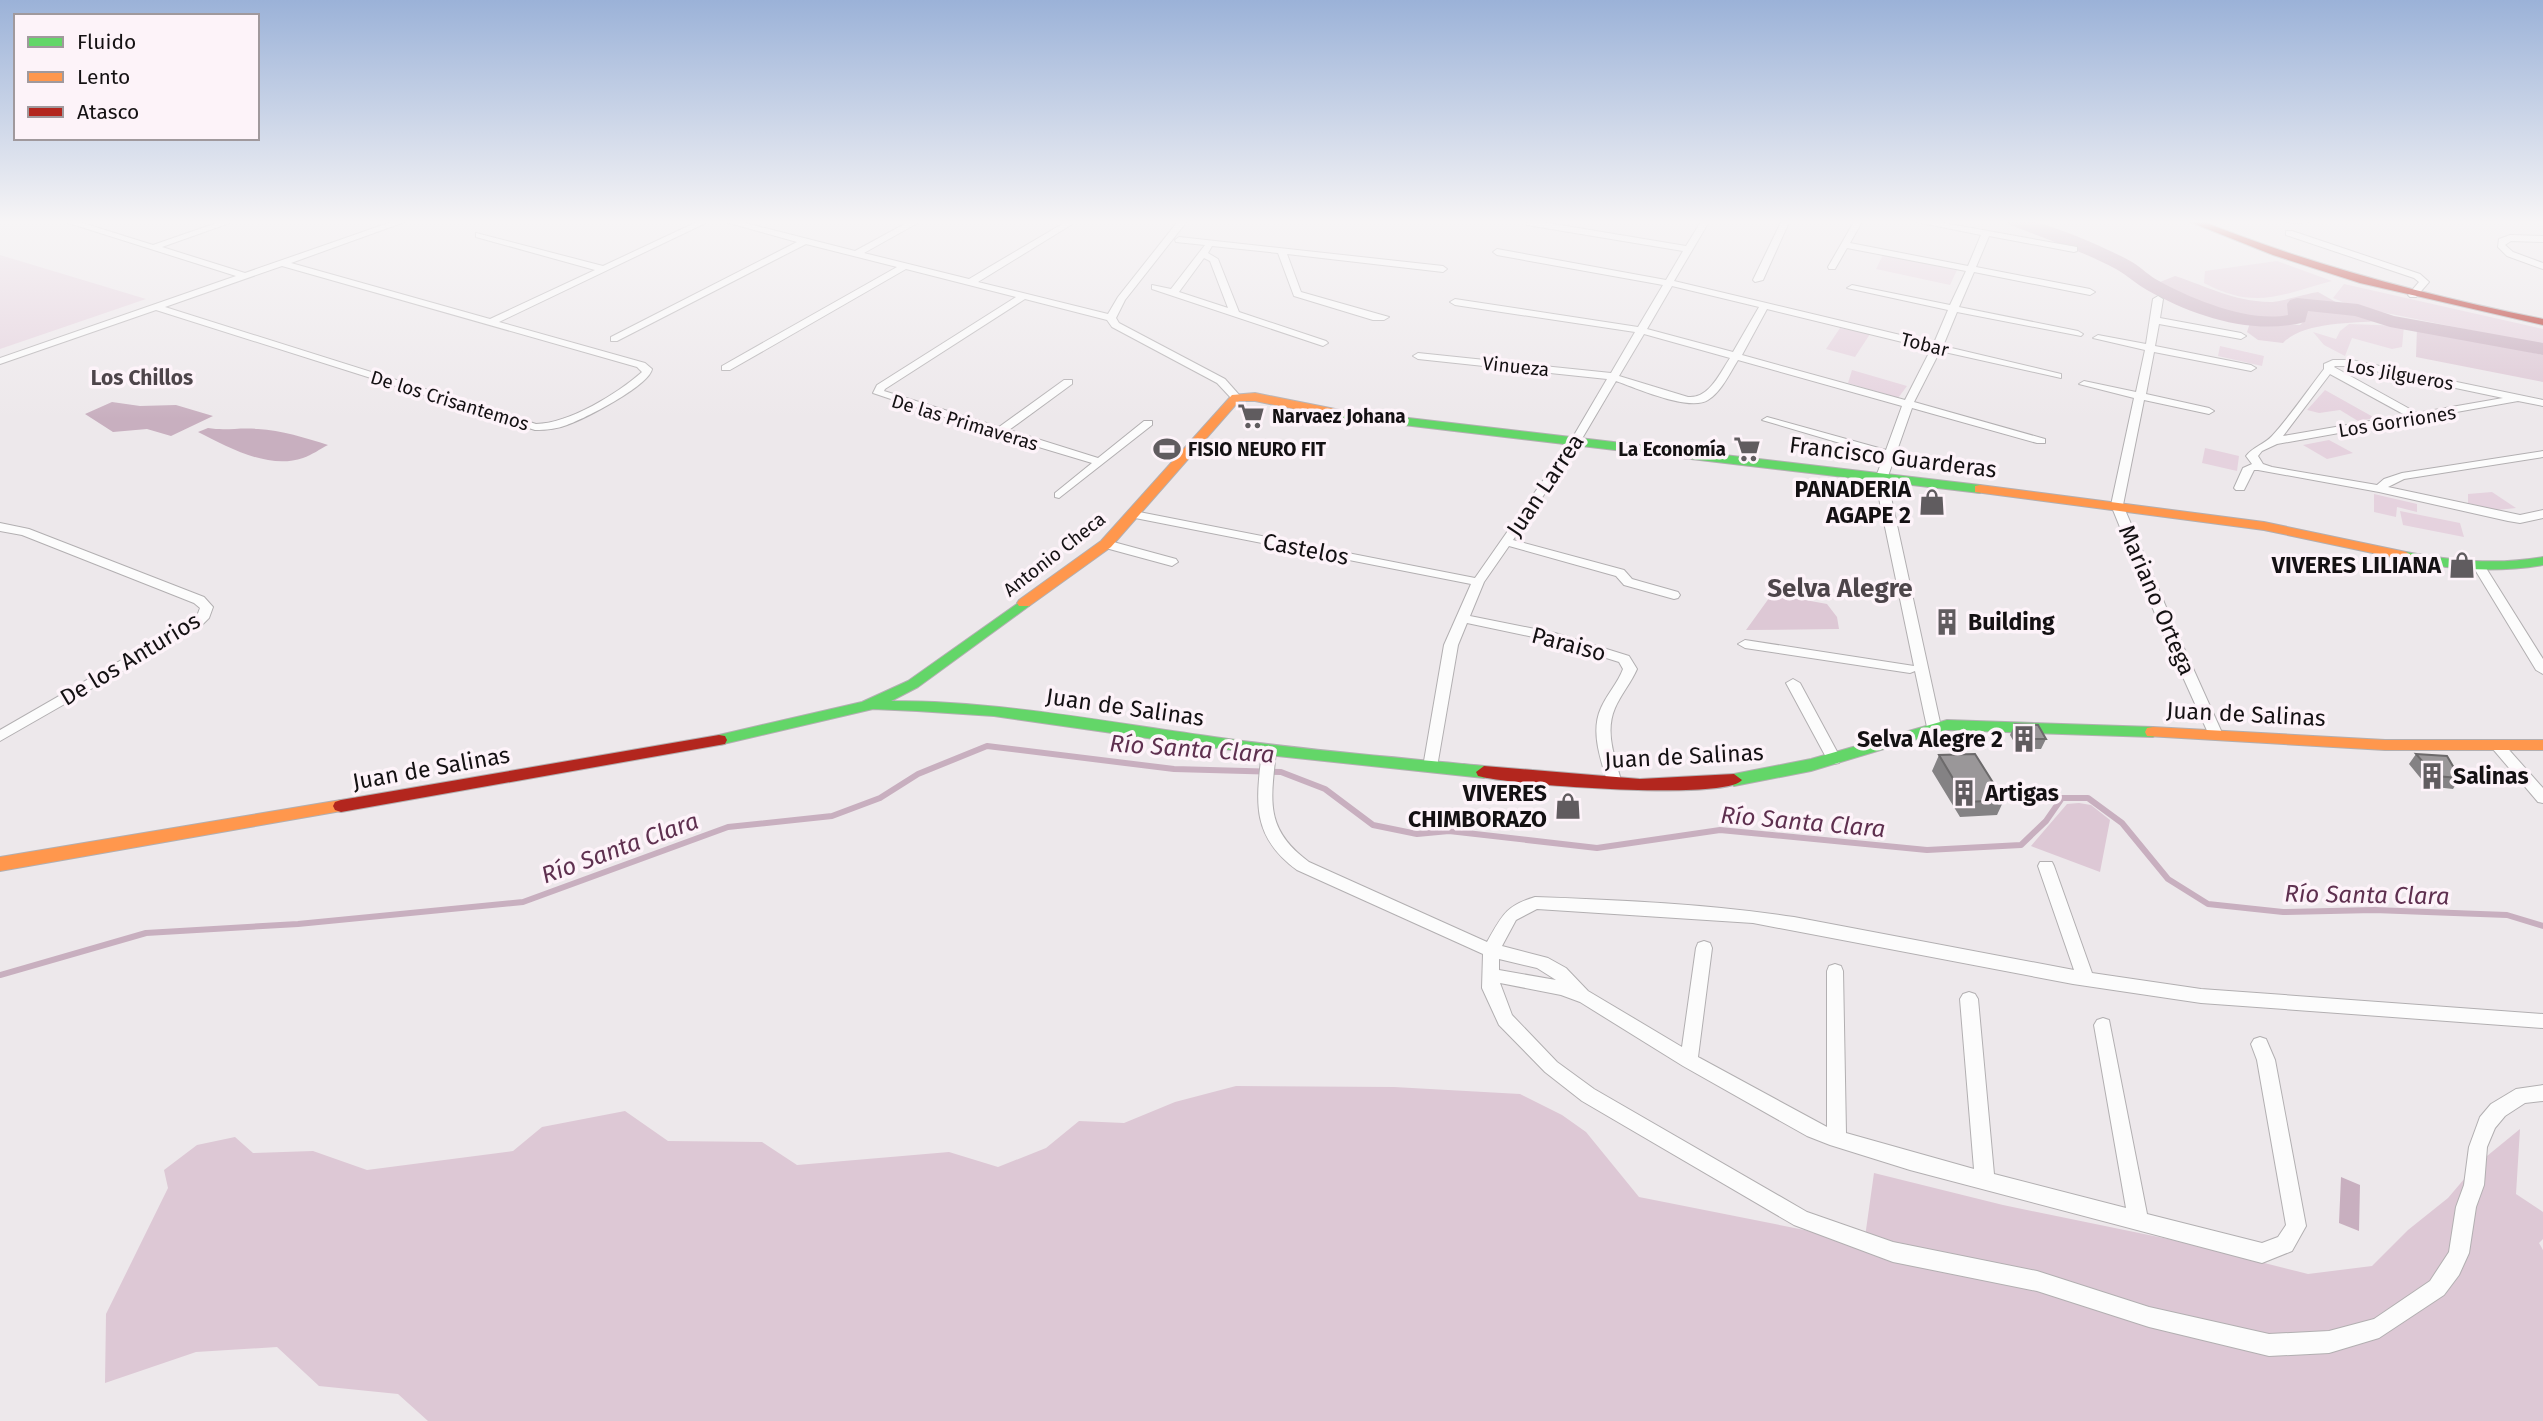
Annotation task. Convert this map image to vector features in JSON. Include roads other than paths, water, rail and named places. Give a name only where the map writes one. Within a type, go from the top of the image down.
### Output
[{"type":"main road","points":[[2382,286],[2543,322]]},
{"type":"main road","name":"Francisco Guarderas","points":[[1236,397],[1255,397],[1335,413],[2116,505],[2264,526],[2425,560],[2480,568],[2506,568],[2543,561]]},
{"type":"main road","name":"Antonio Checa","points":[[956,653],[1106,544],[1236,397]]},
{"type":"main road","points":[[956,653],[937,680],[935,689],[938,697],[956,705]]},
{"type":"main road","name":"Juan de Salinas","points":[[0,864],[695,745],[798,724],[867,706],[913,684],[956,653]]},
{"type":"main road","name":"Juan de Salinas","points":[[867,706],[956,705],[1269,751],[1538,780],[1615,784],[1670,784],[1769,775],[1834,759],[1934,727],[2073,727],[2385,745],[2543,745]]},
{"type":"street","points":[[0,360],[212,286]]},
{"type":"street","name":"De los Crisantemos","points":[[156,307],[535,428],[549,428],[569,421],[638,382],[647,373],[647,369],[640,365],[366,286]]},
{"type":"street","points":[[493,321],[566,286]]},
{"type":"street","points":[[614,339],[718,286]]},
{"type":"street","points":[[726,368],[869,286]]},
{"type":"street","points":[[978,286],[1111,318],[1115,325],[1221,381],[1236,397]]},
{"type":"street","points":[[1111,318],[1131,286]]},
{"type":"street","points":[[1153,286],[1323,343]]},
{"type":"street","points":[[1172,292],[1177,286]]},
{"type":"street","points":[[1224,286],[1235,313]]},
{"type":"street","points":[[1294,286],[1297,293],[1373,317],[1384,317]]},
{"type":"street","name":"Juan Larrea","points":[[1430,767],[1446,662],[1478,582],[1575,442],[1669,286]]},
{"type":"street","name":"Tobar","points":[[1680,286],[2057,376]]},
{"type":"street","points":[[1934,727],[1881,479],[1908,404],[1963,286]]},
{"type":"street","points":[[2062,286],[2090,292]]},
{"type":"street","points":[[2413,295],[2420,286]]},
{"type":"street","points":[[1852,288],[2078,334]]},
{"type":"street","name":"De las Primaveras","points":[[1022,298],[878,391],[880,396],[1100,462]]},
{"type":"street","name":"Mariano Ortega","points":[[2158,299],[2116,505],[2216,734]]},
{"type":"street","points":[[1455,302],[1641,330],[2041,441]]},
{"type":"street","points":[[1734,356],[1765,305]]},
{"type":"street","points":[[2154,320],[2241,336]]},
{"type":"street","points":[[2098,338],[2251,368]]},
{"type":"street","name":"Vinueza","points":[[1419,356],[1613,376],[1686,400],[1697,401],[1705,398],[1734,356]]},
{"type":"street","name":"Los Jilgueros","points":[[2259,466],[2253,454],[2274,441],[2329,369],[2328,366],[2333,363],[2351,363],[2543,403]]},
{"type":"street","points":[[2329,369],[2417,417]]},
{"type":"street","points":[[999,432],[1069,382]]},
{"type":"street","points":[[2084,384],[2209,411]]},
{"type":"street","name":"Los Gorriones","points":[[2274,441],[2519,398]]},
{"type":"street","points":[[1767,420],[1888,454]]},
{"type":"street","points":[[1059,495],[1148,423]]},
{"type":"street","points":[[2379,489],[2388,481],[2402,476],[2543,454]]},
{"type":"street","points":[[2240,488],[2249,468],[2259,466],[2519,519],[2543,514]]},
{"type":"street","name":"Castelos","points":[[1134,515],[1478,582]]},
{"type":"street","name":"De los Anturios","points":[[0,527],[25,532],[199,600],[208,607],[203,618],[196,623],[0,736]]},
{"type":"street","points":[[1506,542],[1620,573],[1628,582],[1674,595]]},
{"type":"street","points":[[1106,544],[1172,562]]},
{"type":"street","points":[[2480,568],[2543,670]]},
{"type":"street","name":"Paraiso","points":[[1463,618],[1555,637],[1624,659],[1630,669],[1625,684],[1609,706],[1602,730],[1615,784]]},
{"type":"street","points":[[1745,644],[1910,669]]},
{"type":"street","points":[[1793,683],[1834,759]]},
{"type":"street","points":[[2497,745],[2543,798]]},
{"type":"street","points":[[1269,751],[1264,813],[1276,844],[1292,859],[1491,950],[1542,963],[1560,973],[1586,997]]},
{"type":"street","points":[[2046,866],[2085,978]]},
{"type":"street","points":[[2543,1021],[2201,996],[2085,978],[1753,917],[1552,903],[1535,904],[1510,916],[1491,950],[1491,988],[1505,1020],[1551,1067],[1588,1095],[1801,1219],[1893,1252],[2037,1281],[2149,1317],[2269,1345],[2329,1342],[2379,1328],[2437,1288],[2459,1253],[2466,1207],[2474,1185],[2478,1147],[2487,1123],[2498,1110],[2522,1095],[2543,1093]]},
{"type":"street","points":[[1689,1061],[1704,948]]},
{"type":"street","points":[[1835,971],[1837,1139]]},
{"type":"street","points":[[1491,975],[1563,988],[1586,997],[1689,1061],[1814,1130],[1837,1139],[2262,1253],[2285,1244],[2296,1226],[2266,1060],[2260,1044]]},
{"type":"street","points":[[1969,999],[1985,1180]]},
{"type":"street","points":[[2103,1025],[2138,1220]]},
{"type":"waterway","points":[[2154,286],[2201,307],[2245,319],[2284,322],[2298,318],[2297,304],[2358,310],[2390,321],[2543,349]]},
{"type":"waterway","name":"Río Santa Clara","points":[[0,975],[146,933],[298,924],[523,902],[728,827],[832,816],[880,798],[918,774],[987,746],[1174,769],[1281,772],[1325,789],[1373,825],[1417,834],[1449,831],[1597,848],[1720,830],[1927,850],[2021,845],[2046,821],[2062,798],[2088,798],[2122,823],[2168,879],[2208,904],[2283,912],[2374,910],[2507,915],[2543,926]]},
{"type":"place","name":"Narvaez Johana","points":[[1251,416]]},
{"type":"place","name":"FISIO NEURO FIT","points":[[1167,449]]},
{"type":"place","name":"La Economía","points":[[1747,449]]},
{"type":"place","name":"PANADERIA AGAPE 2","points":[[1932,502]]},
{"type":"place","name":"VIVERES LILIANA","points":[[2462,565]]},
{"type":"place","name":"Building","points":[[1947,622]]},
{"type":"place","name":"Selva Alegre 2","points":[[2024,739]]},
{"type":"place","name":"Salinas","points":[[2432,776]]},
{"type":"place","name":"Artigas","points":[[1964,793]]},
{"type":"place","name":"VIVERES CHIMBORAZO","points":[[1568,806]]},
{"type":"district","name":"Los Chillos","points":[[142,378]]},
{"type":"district","name":"Selva Alegre","points":[[1840,588]]}]
